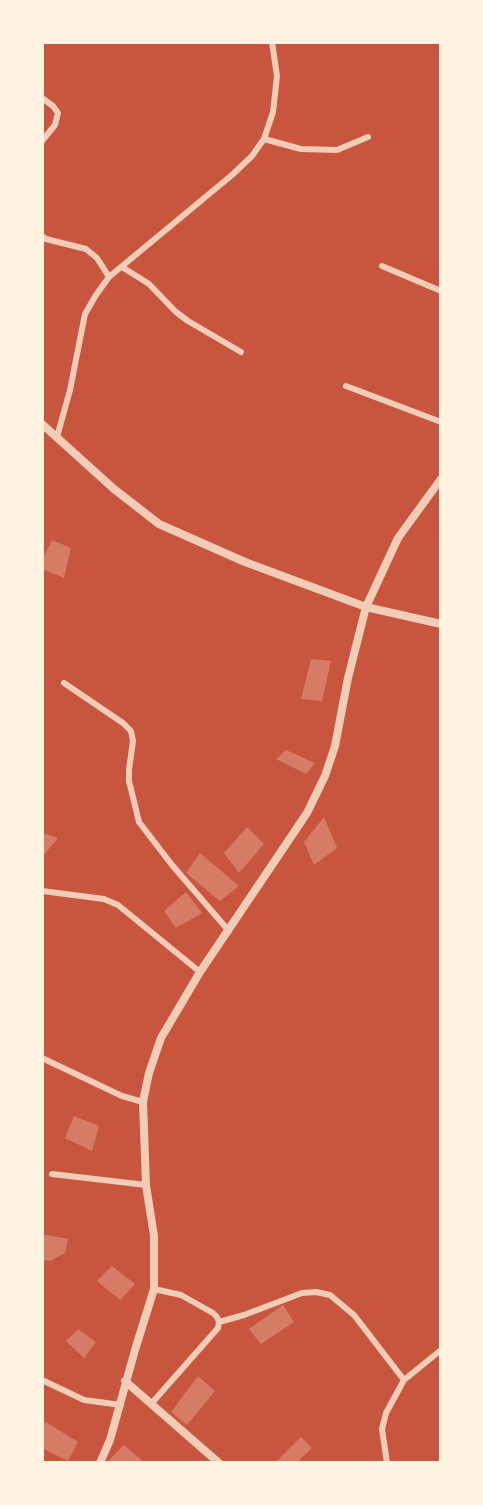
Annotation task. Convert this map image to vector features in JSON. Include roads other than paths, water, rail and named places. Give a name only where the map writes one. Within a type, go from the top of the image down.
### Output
[{"type":"street","points":[[57,437],[70,390],[86,314],[96,295],[110,277],[232,175],[252,156],[264,139],[273,112],[278,76],[272,42]]},
{"type":"street","points":[[42,98],[53,106],[57,113],[56,125],[42,141]]},
{"type":"street","points":[[264,139],[301,149],[337,150],[368,137]]},
{"type":"street","points":[[42,236],[86,249],[97,258],[110,277]]},
{"type":"street","points":[[382,266],[441,291]]},
{"type":"street","points":[[122,267],[149,284],[188,321],[241,352]]},
{"type":"street","points":[[346,386],[441,422]]},
{"type":"street","points":[[42,424],[123,497],[159,524],[245,562],[366,607],[441,624]]},
{"type":"street","points":[[100,1463],[121,1405],[125,1381],[154,1288],[154,1236],[146,1185],[143,1102],[149,1073],[161,1038],[200,972],[307,813],[325,776],[335,746],[348,678],[366,607],[398,538],[441,479]]},
{"type":"street","points":[[64,683],[123,723],[131,731],[133,741],[129,781],[139,822],[229,931]]},
{"type":"street","points":[[42,891],[104,899],[118,905],[200,972]]},
{"type":"street","points":[[42,1058],[122,1096],[143,1102]]},
{"type":"street","points":[[52,1174],[146,1185]]},
{"type":"street","points":[[151,1404],[218,1328],[219,1322],[213,1313],[181,1295],[154,1288]]},
{"type":"street","points":[[219,1322],[302,1293],[316,1292],[330,1295],[354,1315],[404,1380]]},
{"type":"street","points":[[387,1463],[382,1429],[386,1413],[404,1380],[441,1350]]},
{"type":"street","points":[[42,1380],[84,1400],[121,1405]]},
{"type":"street","points":[[125,1381],[219,1463]]}]
